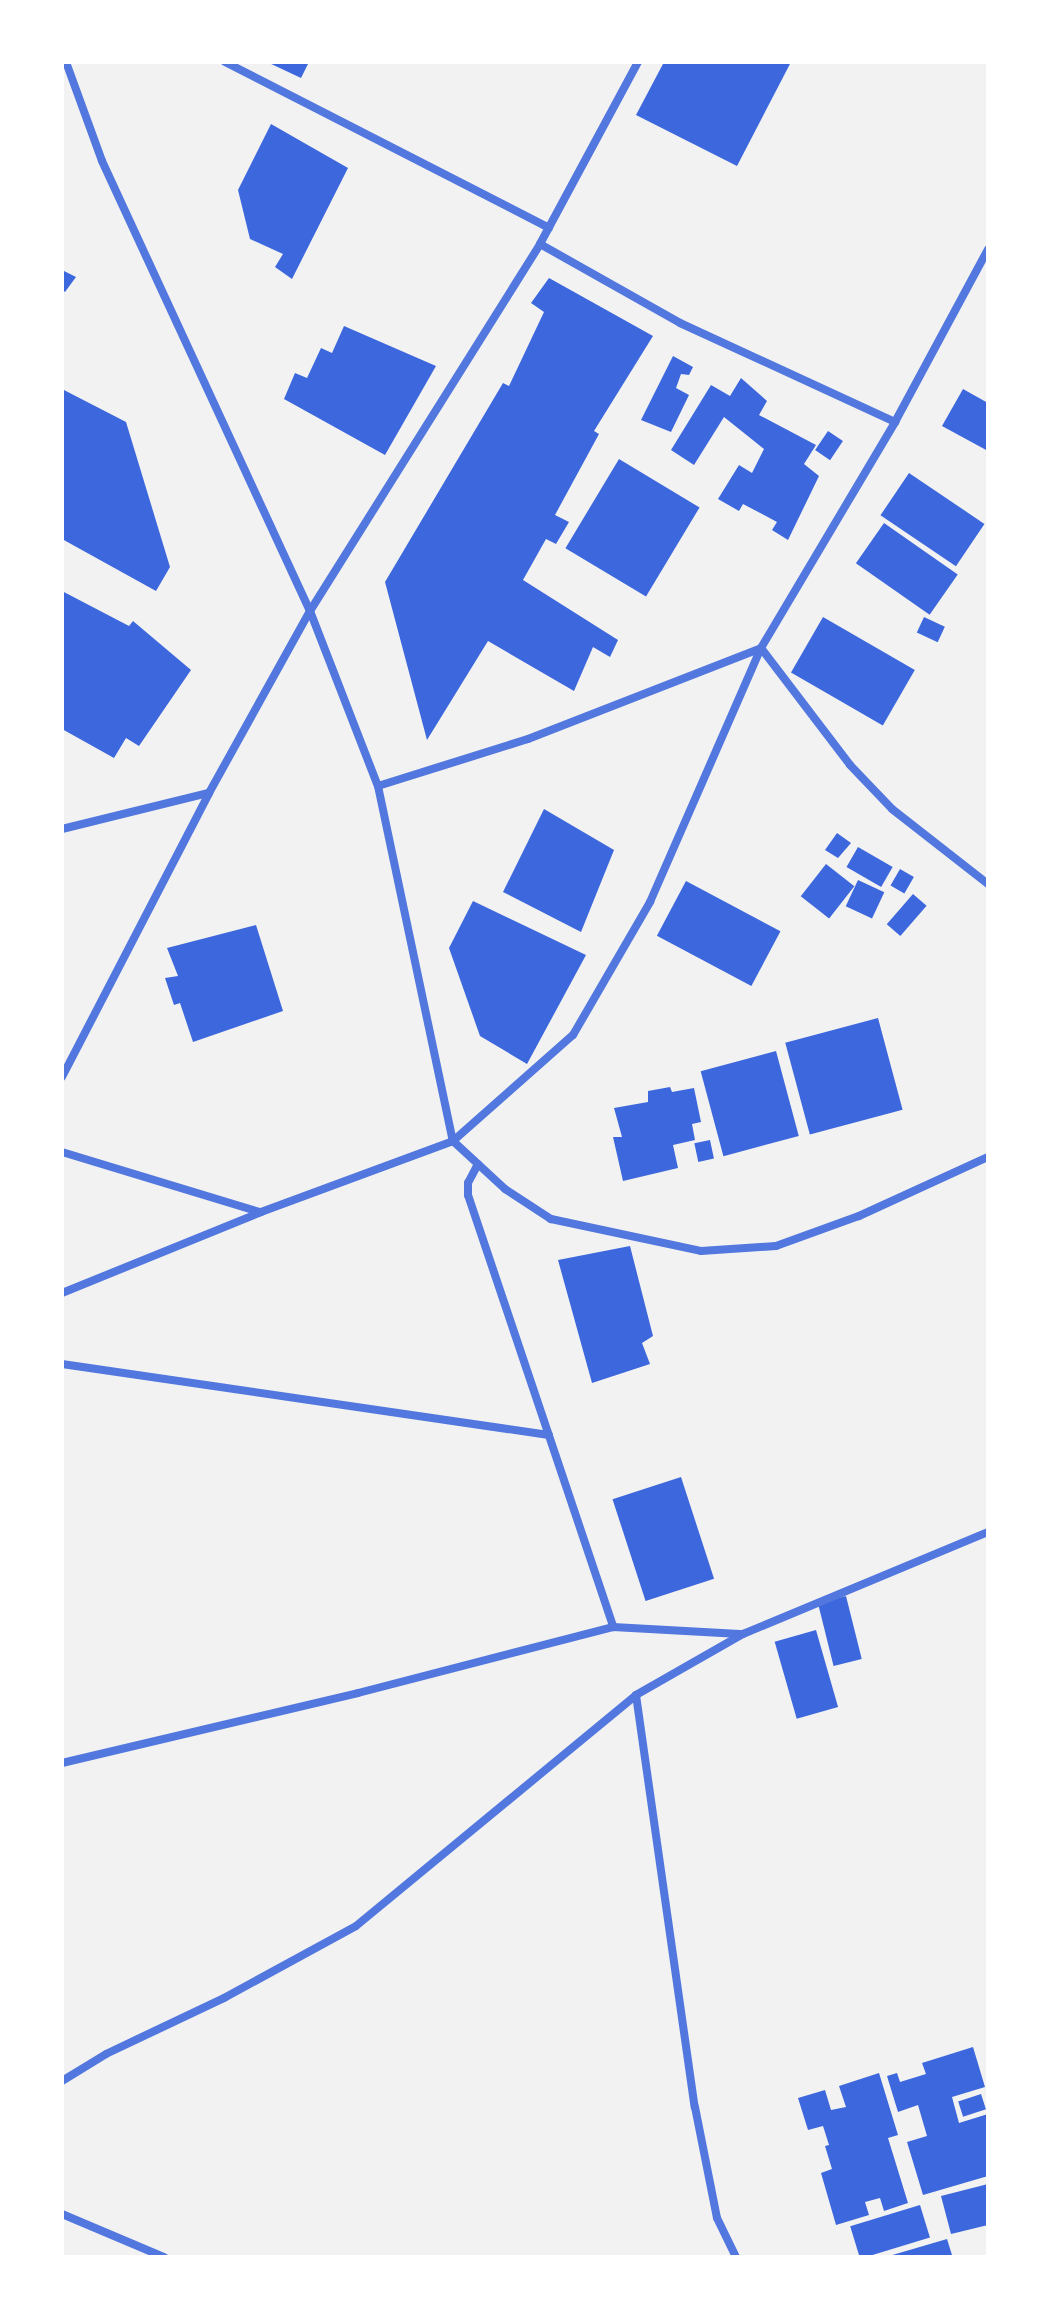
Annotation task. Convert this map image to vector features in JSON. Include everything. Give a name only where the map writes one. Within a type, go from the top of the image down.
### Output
[{"type":"street","points":[[66,62],[102,161],[310,611],[378,786],[453,1141],[505,1189],[551,1219],[701,1251],[776,1246],[859,1216],[988,1157]]},
{"type":"street","points":[[225,62],[549,228]]},
{"type":"street","points":[[62,1077],[209,793],[310,611],[540,244],[638,62]]},
{"type":"street","points":[[540,244],[680,323],[895,422]]},
{"type":"street","points":[[62,1293],[261,1212],[453,1141],[573,1035],[650,902],[761,648],[895,422],[988,249]]},
{"type":"street","points":[[378,786],[528,739],[761,648]]},
{"type":"street","points":[[761,648],[850,765],[892,809],[988,884]]},
{"type":"street","points":[[62,829],[209,793]]},
{"type":"street","points":[[62,1152],[261,1212]]},
{"type":"street","points":[[478,1164],[468,1183],[468,1195],[613,1627]]},
{"type":"street","points":[[62,1364],[549,1435]]},
{"type":"street","points":[[62,2081],[106,2054],[224,1998],[356,1926],[636,1695],[743,1634],[988,1532]]},
{"type":"street","points":[[62,1763],[358,1693],[613,1627],[743,1634]]},
{"type":"street","points":[[636,1695],[695,2107],[717,2218],[736,2257]]},
{"type":"street","points":[[62,2214],[164,2257]]},
{"type":"building","points":[[267,62],[309,62],[301,78]]},
{"type":"building","points":[[664,62],[791,62],[737,166],[636,115]]},
{"type":"building","points":[[271,124],[348,168],[292,279],[275,267],[283,254],[250,239],[238,190]]},
{"type":"building","points":[[62,270],[76,277],[65,292],[62,290]]},
{"type":"building","points":[[549,278],[653,336],[594,431],[599,434],[555,515],[569,522],[556,544],[546,539],[523,580],[618,640],[610,657],[593,647],[574,691],[488,641],[427,740],[385,582],[503,383],[509,386],[544,312],[531,303]]},
{"type":"building","points":[[344,326],[436,366],[385,455],[284,399],[295,373],[307,378],[321,348],[332,353]]},
{"type":"building","points":[[673,356],[693,367],[689,375],[681,374],[676,388],[689,395],[671,432],[641,420]]},
{"type":"building","points":[[741,378],[767,401],[759,415],[816,445],[804,464],[819,476],[788,540],[772,530],[777,522],[743,504],[739,511],[718,499],[739,465],[752,473],[764,449],[724,417],[694,465],[671,450],[711,385],[730,396]]},
{"type":"building","points":[[62,389],[126,422],[170,567],[156,591],[62,539]]},
{"type":"building","points":[[963,389],[988,403],[988,451],[942,426]]},
{"type":"building","points":[[828,431],[843,441],[830,460],[815,450]]},
{"type":"building","points":[[619,459],[700,507],[646,597],[565,548]]},
{"type":"building","points":[[909,473],[984,524],[956,566],[880,515]]},
{"type":"building","points":[[884,523],[958,575],[930,615],[856,563]]},
{"type":"building","points":[[62,591],[129,626],[133,621],[191,670],[139,746],[126,738],[114,758],[62,729]]},
{"type":"building","points":[[823,617],[915,670],[883,725],[791,672]]},
{"type":"building","points":[[924,617],[945,627],[938,642],[917,632]]},
{"type":"building","points":[[544,809],[614,850],[581,932],[503,892]]},
{"type":"building","points":[[837,833],[851,843],[838,858],[825,850]]},
{"type":"building","points":[[858,847],[893,867],[881,887],[846,867]]},
{"type":"building","points":[[826,864],[854,886],[829,918],[801,896]]},
{"type":"building","points":[[900,869],[914,877],[904,893],[890,885]]},
{"type":"building","points":[[858,880],[884,892],[872,919],[846,906]]},
{"type":"building","points":[[686,881],[780,931],[751,986],[657,936]]},
{"type":"building","points":[[913,894],[927,906],[900,936],[887,924]]},
{"type":"building","points":[[473,901],[586,955],[527,1064],[480,1036],[449,948]]},
{"type":"building","points":[[256,925],[283,1011],[193,1042],[180,1003],[174,1005],[165,978],[178,976],[167,948]]},
{"type":"building","points":[[878,1018],[903,1110],[810,1135],[785,1043]]},
{"type":"building","points":[[776,1051],[799,1136],[723,1156],[701,1071]]},
{"type":"building","points":[[670,1087],[672,1092],[694,1088],[701,1122],[692,1124],[695,1140],[673,1145],[678,1168],[623,1181],[613,1137],[622,1137],[614,1108],[648,1102],[648,1091]]},
{"type":"building","points":[[710,1140],[714,1159],[698,1162],[694,1143]]},
{"type":"building","points":[[630,1246],[653,1336],[642,1343],[650,1364],[592,1383],[558,1260]]},
{"type":"building","points":[[681,1477],[714,1579],[646,1601],[613,1499]]},
{"type":"building","points":[[846,1596],[862,1659],[834,1666],[818,1603]]},
{"type":"building","points":[[816,1630],[838,1707],[797,1719],[775,1642]]},
{"type":"building","points":[[973,2047],[985,2087],[952,2097],[959,2123],[988,2114],[988,2176],[923,2195],[907,2142],[927,2136],[918,2105],[898,2112],[887,2076],[897,2073],[900,2082],[926,2074],[922,2063]]},
{"type":"building","points":[[879,2073],[898,2135],[888,2138],[908,2203],[884,2211],[880,2198],[865,2202],[869,2215],[836,2225],[821,2173],[832,2169],[825,2146],[829,2145],[823,2126],[808,2130],[798,2098],[825,2090],[831,2110],[846,2107],[839,2086]]},
{"type":"building","points":[[981,2094],[986,2109],[963,2117],[958,2101]]},
{"type":"building","points":[[988,2184],[988,2225],[951,2234],[941,2196]]},
{"type":"building","points":[[920,2205],[930,2238],[860,2257],[850,2226]]},
{"type":"building","points":[[947,2239],[952,2255],[889,2257],[889,2256]]}]
